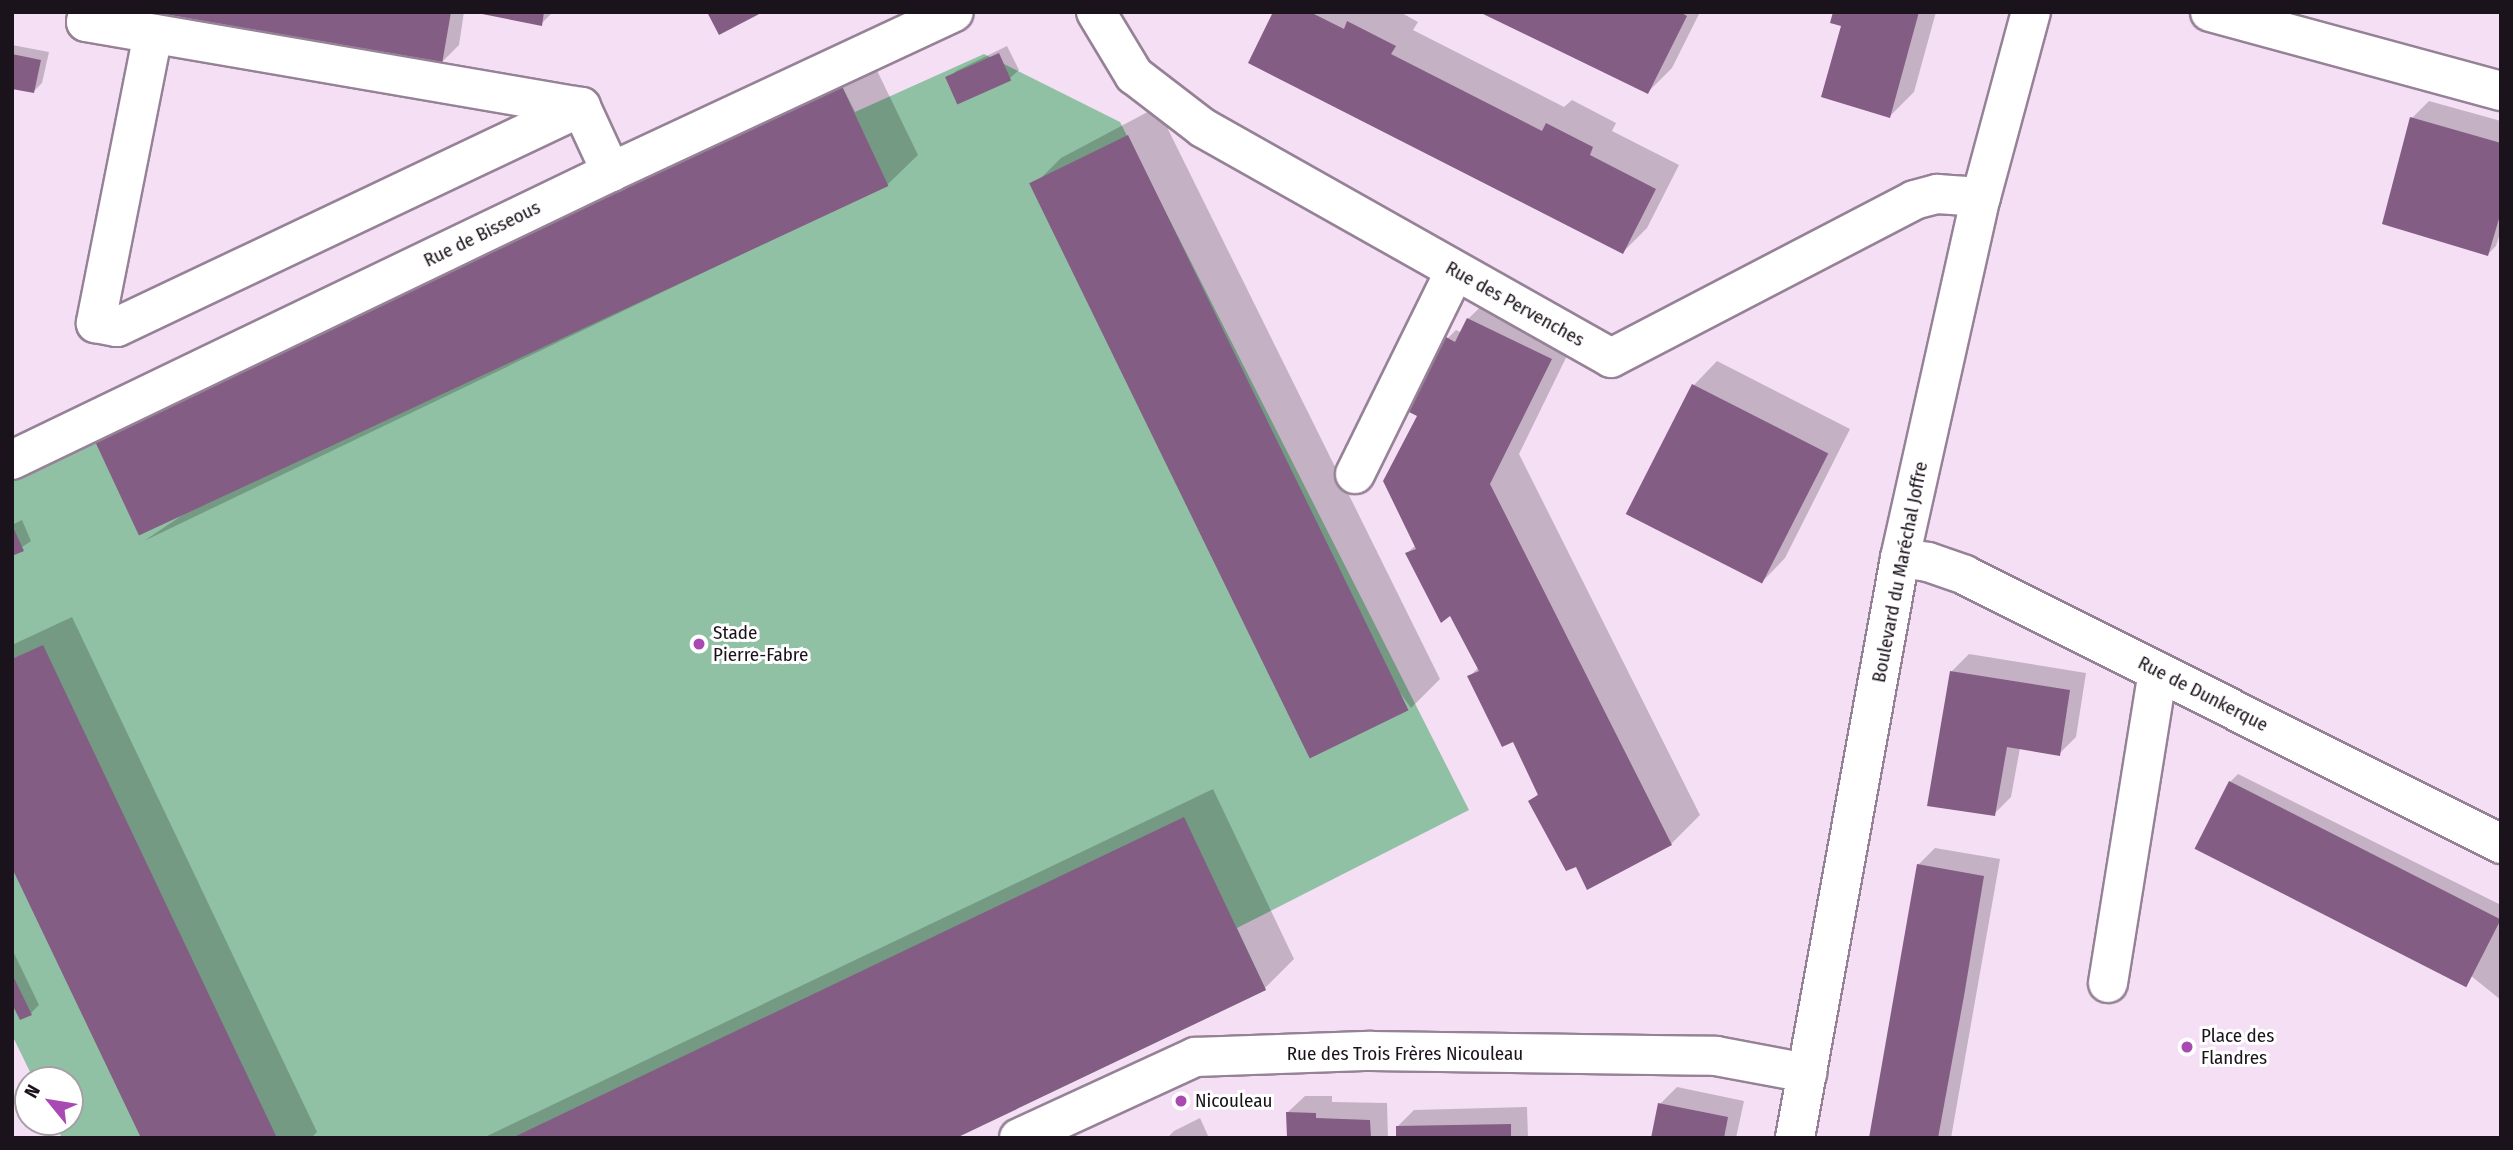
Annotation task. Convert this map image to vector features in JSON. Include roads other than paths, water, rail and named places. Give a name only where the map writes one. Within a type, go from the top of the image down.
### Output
[{"type":"street","points":[[88,12],[86,22],[581,107]]},
{"type":"street","name":"Rue de Bisseous","points":[[12,460],[611,172],[954,12]]},
{"type":"street","name":"Rue des Pervenches","points":[[1096,12],[1134,75],[1203,128],[1611,358],[1914,200],[1937,194],[1981,197]]},
{"type":"street","name":"Boulevard du Maréchal Joffre","points":[[1795,1138],[1900,558],[1981,197],[2031,12]]},
{"type":"street","points":[[2210,12],[2501,91]]},
{"type":"street","points":[[153,34],[96,323],[117,327],[581,107]]},
{"type":"street","points":[[581,107],[611,172]]},
{"type":"street","points":[[1355,474],[1455,271]]},
{"type":"street","name":"Rue de Dunkerque","points":[[1900,558],[1927,562],[1965,575],[2501,844]]},
{"type":"street","points":[[2108,983],[2158,672]]},
{"type":"street","name":"Rue des Trois Frères Nicouleau","points":[[1019,1138],[1195,1056],[1371,1051],[1716,1056],[1807,1073]]},
{"type":"place","name":"Stade Pierre-Fabre","points":[[699,644]]},
{"type":"place","name":"Place des Flandres","points":[[2187,1047]]},
{"type":"place","name":"Nicouleau","points":[[1181,1101]]}]
